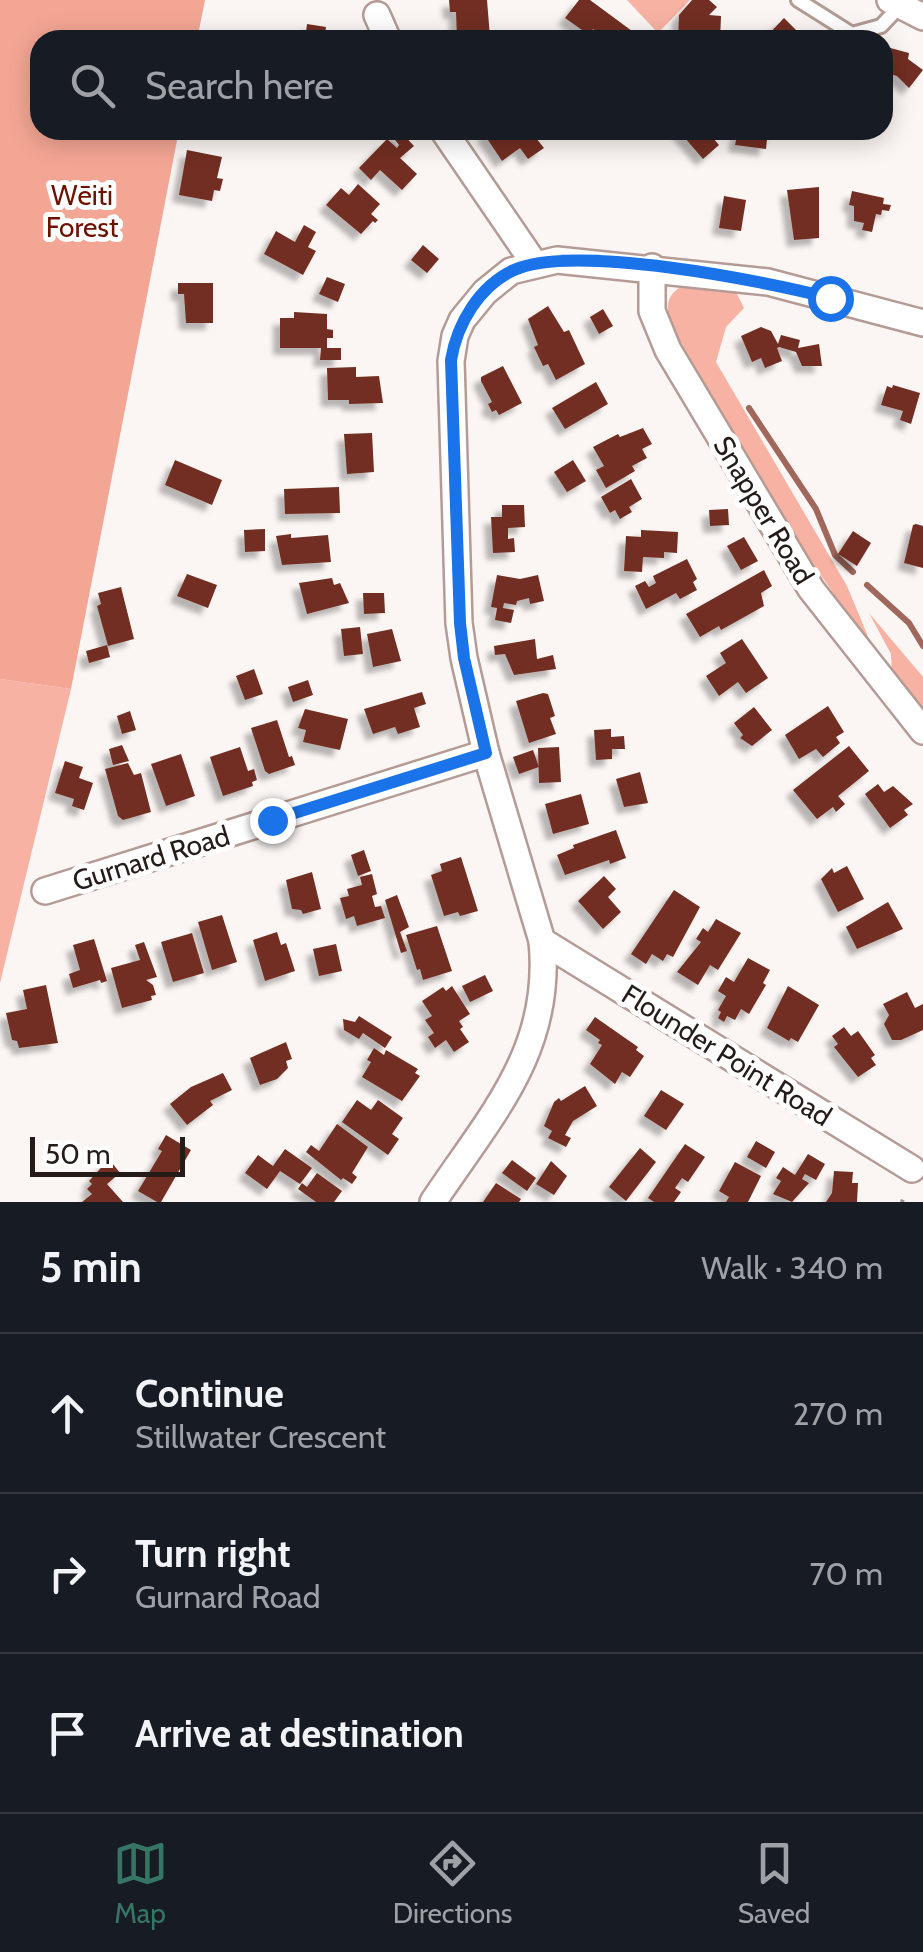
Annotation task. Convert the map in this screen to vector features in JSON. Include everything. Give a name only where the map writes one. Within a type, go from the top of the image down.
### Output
[{"type":"street","points":[[450,140],[534,264]]},
{"type":"street","points":[[433,1202],[516,1077],[532,1045],[542,1006],[542,941],[486,753],[464,658],[451,360],[462,320],[485,292],[511,271],[534,264],[580,260],[768,282],[923,323]]},
{"type":"street","name":"Snapper Road","points":[[652,267],[652,311],[658,332],[688,384],[811,589],[923,731]]},
{"type":"street","name":"Gurnard Road","points":[[45,891],[486,753]]},
{"type":"street","name":"Flounder Point Road","points":[[542,941],[912,1169]]},
{"type":"lane","points":[[798,0],[846,30]]},
{"type":"lane","points":[[866,30],[880,26],[904,8]]},
{"type":"shaded area","points":[[627,0],[690,0],[661,30],[655,30]]},
{"type":"shaded area","points":[[687,283],[735,290],[744,308],[726,327],[716,362],[847,586],[874,651],[789,530],[672,327],[669,301]]},
{"type":"shaded area","points":[[869,613],[923,677],[923,712],[892,676],[891,654]]},
{"type":"shaded area","points":[[0,679],[71,689],[0,983]]},
{"type":"green space","name":"Wēiti Forest","points":[[0,0],[205,0],[199,30],[30,30],[30,140],[177,140],[71,689],[0,679]]},
{"type":"building","points":[[449,0],[487,0],[489,30],[457,30],[456,12],[450,12]]},
{"type":"building","points":[[579,0],[590,0],[631,30],[582,30],[565,18]]},
{"type":"building","points":[[692,0],[709,0],[717,7],[709,15],[721,16],[720,30],[678,30],[679,15]]},
{"type":"building","points":[[784,18],[796,30],[773,30]]},
{"type":"building","points":[[307,24],[326,27],[326,30],[306,30]]},
{"type":"building","points":[[893,49],[909,53],[908,59],[923,70],[909,88],[893,75]]},
{"type":"building","points":[[386,140],[397,148],[395,140],[408,140],[414,146],[400,158],[417,174],[402,190],[380,170],[371,180],[359,168]]},
{"type":"building","points":[[488,140],[538,140],[544,148],[528,159],[520,148],[502,161]]},
{"type":"building","points":[[687,140],[715,140],[719,145],[703,159]]},
{"type":"building","points":[[736,140],[767,140],[766,149],[735,145]]},
{"type":"building","points":[[187,150],[222,157],[217,178],[223,179],[220,191],[214,190],[212,201],[179,195]]},
{"type":"building","points":[[358,184],[380,204],[371,214],[378,220],[361,234],[326,205],[341,188],[349,195]]},
{"type":"building","points":[[819,187],[819,238],[794,240],[787,190]]},
{"type":"building","points":[[852,191],[884,198],[883,204],[891,205],[889,211],[876,214],[872,232],[862,230],[864,223],[854,221],[854,206],[849,205]]},
{"type":"building","points":[[724,196],[746,200],[741,231],[719,228]]},
{"type":"building","points":[[304,225],[316,232],[308,247],[316,251],[303,275],[264,254],[276,231],[295,242]]},
{"type":"building","points":[[423,245],[439,259],[427,273],[411,260]]},
{"type":"building","points":[[327,277],[345,284],[338,302],[319,294]]},
{"type":"building","points":[[178,283],[213,283],[213,323],[186,323],[184,294],[178,294]]},
{"type":"building","points":[[548,306],[564,332],[569,330],[585,364],[556,380],[548,364],[543,366],[534,347],[538,345],[528,319]]},
{"type":"building","points":[[603,309],[613,326],[599,334],[590,317]]},
{"type":"building","points":[[294,312],[327,314],[327,329],[333,330],[333,338],[327,338],[327,348],[341,348],[341,360],[320,360],[321,348],[280,348],[280,318],[294,318]]},
{"type":"building","points":[[761,327],[771,331],[778,344],[781,335],[800,340],[798,348],[819,344],[822,366],[802,366],[796,352],[779,347],[782,361],[765,368],[761,358],[752,362],[741,336]]},
{"type":"building","points":[[503,366],[522,403],[499,415],[488,404],[492,402],[481,377]]},
{"type":"building","points":[[356,367],[356,377],[379,376],[383,403],[328,400],[327,368]]},
{"type":"building","points":[[596,382],[608,404],[565,429],[552,408]]},
{"type":"building","points":[[887,386],[920,393],[911,424],[900,420],[903,411],[881,405]]},
{"type":"building","points":[[643,428],[652,444],[642,449],[647,458],[632,466],[635,471],[606,488],[596,470],[604,466],[593,447],[618,434],[620,437]]},
{"type":"building","points":[[372,433],[374,472],[347,474],[344,434]]},
{"type":"building","points":[[175,460],[222,480],[212,505],[165,485]]},
{"type":"building","points":[[573,460],[586,481],[567,492],[554,472]]},
{"type":"building","points":[[631,479],[642,499],[620,519],[615,510],[610,513],[601,497]]},
{"type":"building","points":[[339,487],[340,513],[285,514],[284,489]]},
{"type":"building","points":[[502,505],[524,505],[525,527],[508,528],[508,539],[514,538],[515,552],[493,553],[491,517],[502,517]]},
{"type":"building","points":[[728,509],[729,525],[710,526],[709,510]]},
{"type":"building","points":[[916,524],[923,526],[923,568],[904,563]]},
{"type":"building","points":[[265,529],[265,551],[245,552],[244,530]]},
{"type":"building","points":[[641,530],[678,532],[677,553],[664,552],[664,558],[643,557],[642,572],[624,571],[626,536],[641,537]]},
{"type":"building","points":[[853,531],[871,543],[857,566],[838,554]]},
{"type":"building","points":[[291,534],[291,538],[328,535],[331,562],[282,565],[276,536]]},
{"type":"building","points":[[744,537],[758,561],[741,570],[727,546]]},
{"type":"building","points":[[687,559],[697,579],[693,582],[697,590],[680,599],[676,593],[646,609],[635,586],[645,581],[649,587],[656,583],[653,576]]},
{"type":"building","points":[[764,570],[772,586],[761,593],[764,606],[700,637],[686,614]]},
{"type":"building","points":[[187,574],[217,585],[208,608],[177,596]]},
{"type":"building","points":[[497,575],[520,579],[538,575],[544,601],[530,604],[529,598],[517,601],[516,605],[504,603],[503,608],[514,610],[511,623],[495,620],[497,608],[491,607]]},
{"type":"building","points":[[332,578],[334,585],[340,583],[349,603],[307,614],[299,583]]},
{"type":"building","points":[[121,587],[134,639],[108,646],[97,606],[101,604],[98,593]]},
{"type":"building","points":[[363,593],[384,593],[385,613],[364,614]]},
{"type":"building","points":[[360,627],[363,654],[344,656],[341,629]]},
{"type":"building","points":[[392,629],[401,661],[373,667],[367,634]]},
{"type":"building","points":[[535,639],[537,659],[553,655],[556,669],[514,675],[505,654],[495,655],[494,646]]},
{"type":"building","points":[[742,639],[768,678],[746,693],[738,682],[719,696],[706,676],[726,663],[720,653]]},
{"type":"building","points":[[107,645],[110,657],[89,663],[86,651]]},
{"type":"building","points":[[254,669],[263,694],[245,700],[236,676]]},
{"type":"building","points":[[308,680],[313,695],[293,702],[288,687]]},
{"type":"building","points":[[422,692],[426,704],[414,708],[420,727],[398,734],[395,727],[373,734],[364,709]]},
{"type":"building","points":[[548,694],[555,716],[550,718],[556,734],[529,743],[516,701]]},
{"type":"building","points":[[828,706],[844,732],[836,737],[840,743],[823,757],[816,749],[799,759],[785,735]]},
{"type":"building","points":[[754,707],[772,730],[752,746],[740,738],[743,735],[734,723]]},
{"type":"building","points":[[305,709],[348,719],[340,750],[303,742],[306,730],[298,728]]},
{"type":"building","points":[[130,711],[136,730],[122,734],[117,716]]},
{"type":"building","points":[[277,720],[295,765],[269,774],[251,728]]},
{"type":"building","points":[[611,729],[611,737],[624,736],[625,749],[612,749],[612,759],[596,760],[594,730]]},
{"type":"building","points":[[122,745],[129,761],[113,765],[109,749]]},
{"type":"building","points":[[849,746],[869,771],[838,796],[845,804],[836,812],[833,807],[817,819],[793,790]]},
{"type":"building","points":[[240,747],[248,771],[254,769],[257,780],[252,782],[253,786],[223,796],[210,757]]},
{"type":"building","points":[[559,747],[561,782],[539,783],[538,748]]},
{"type":"building","points":[[533,750],[539,767],[519,774],[513,757]]},
{"type":"building","points":[[181,754],[195,796],[166,806],[151,764]]},
{"type":"building","points":[[65,761],[83,767],[79,778],[93,783],[84,810],[72,806],[74,799],[55,793]]},
{"type":"building","points":[[128,763],[134,775],[141,773],[151,812],[123,820],[118,816],[105,769]]},
{"type":"building","points":[[640,772],[648,803],[624,807],[616,779]]},
{"type":"building","points":[[878,784],[884,792],[893,786],[913,804],[904,810],[908,815],[890,828],[865,794]]},
{"type":"building","points":[[581,794],[589,824],[553,834],[545,804]]},
{"type":"building","points":[[616,830],[626,858],[565,875],[557,855]]},
{"type":"building","points":[[364,850],[371,871],[358,876],[351,855]]},
{"type":"building","points":[[461,857],[478,911],[444,916],[431,875],[442,871],[440,864]]},
{"type":"building","points":[[847,866],[864,899],[838,912],[821,879],[832,868],[834,873]]},
{"type":"building","points":[[312,872],[321,909],[303,914],[292,909],[286,880]]},
{"type":"building","points":[[372,874],[377,894],[372,896],[375,907],[381,906],[385,918],[357,926],[354,916],[346,919],[340,898],[349,896],[347,889],[362,885],[360,877]]},
{"type":"building","points":[[604,876],[616,889],[608,897],[621,912],[603,929],[578,901]]},
{"type":"building","points":[[674,890],[700,907],[673,957],[667,954],[663,961],[652,954],[646,964],[631,954]]},
{"type":"building","points":[[397,895],[409,927],[400,932],[407,951],[401,953],[385,900]]},
{"type":"building","points":[[888,902],[903,929],[857,949],[846,927]]},
{"type":"building","points":[[222,915],[237,962],[212,970],[198,922]]},
{"type":"building","points":[[716,919],[741,933],[718,970],[710,965],[698,985],[677,972],[701,942],[696,939],[703,928],[708,932]]},
{"type":"building","points":[[437,926],[452,971],[423,980],[406,935]]},
{"type":"building","points":[[277,932],[281,945],[286,943],[295,971],[265,981],[253,940]]},
{"type":"building","points":[[192,933],[204,973],[173,982],[161,942]]},
{"type":"building","points":[[94,939],[107,981],[73,988],[69,974],[80,970],[73,945]]},
{"type":"building","points":[[144,942],[157,977],[146,980],[153,985],[156,995],[151,996],[152,1000],[122,1008],[111,968],[140,960],[135,945]]},
{"type":"building","points":[[336,944],[342,971],[319,976],[313,949]]},
{"type":"building","points":[[748,958],[770,970],[763,983],[766,985],[749,1014],[741,1009],[735,1020],[727,1016],[724,1022],[718,1018],[718,1010],[726,996],[718,991],[726,977],[734,982]]},
{"type":"building","points":[[485,975],[493,991],[470,1002],[462,986]]},
{"type":"building","points":[[46,985],[58,1043],[19,1048],[17,1041],[12,1040],[6,1013],[27,1009],[23,990]]},
{"type":"building","points":[[452,986],[470,1014],[459,1021],[469,1042],[454,1052],[446,1040],[435,1048],[428,1037],[434,1033],[425,1020],[432,1016],[422,1001],[443,987],[446,991]]},
{"type":"building","points":[[788,986],[819,1005],[798,1042],[767,1028]]},
{"type":"building","points":[[907,992],[915,1008],[923,1004],[923,1030],[892,1040],[884,1024],[889,1015],[883,1004]]},
{"type":"building","points":[[359,1016],[392,1037],[385,1048],[363,1033],[359,1039],[344,1030],[343,1019],[355,1022]]},
{"type":"building","points":[[595,1017],[638,1047],[636,1050],[644,1056],[630,1077],[622,1072],[615,1084],[590,1064],[602,1045],[586,1030]]},
{"type":"building","points":[[844,1027],[851,1036],[858,1031],[875,1055],[871,1058],[876,1065],[858,1077],[834,1047],[838,1044],[832,1036]]},
{"type":"building","points":[[286,1042],[292,1059],[286,1061],[288,1068],[277,1079],[260,1085],[250,1058]]},
{"type":"building","points":[[374,1048],[384,1055],[386,1050],[418,1069],[415,1073],[420,1076],[402,1101],[362,1077]]},
{"type":"building","points":[[223,1073],[232,1090],[210,1101],[213,1105],[187,1125],[170,1104],[191,1087]]},
{"type":"building","points":[[585,1086],[597,1106],[573,1121],[565,1135],[571,1138],[566,1147],[548,1138],[552,1131],[544,1126],[554,1102]]},
{"type":"building","points":[[661,1090],[684,1104],[666,1130],[644,1116]]},
{"type":"building","points":[[357,1100],[371,1110],[378,1100],[403,1118],[392,1134],[399,1139],[388,1155],[342,1122]]},
{"type":"building","points":[[337,1124],[368,1147],[352,1173],[357,1177],[352,1184],[306,1152],[311,1145],[319,1151]]},
{"type":"building","points":[[166,1135],[191,1150],[161,1202],[157,1202],[138,1191],[162,1151],[158,1149]]},
{"type":"building","points":[[756,1141],[775,1152],[766,1168],[747,1157]]},
{"type":"building","points":[[685,1144],[705,1157],[688,1182],[682,1178],[675,1188],[681,1192],[674,1202],[654,1202],[648,1198]]},
{"type":"building","points":[[640,1148],[656,1162],[626,1201],[609,1187]]},
{"type":"building","points":[[285,1149],[312,1168],[300,1184],[280,1171],[267,1189],[245,1173],[258,1155],[273,1166]]},
{"type":"building","points":[[808,1154],[825,1164],[816,1180],[805,1174],[802,1179],[809,1183],[792,1202],[773,1194],[783,1167],[795,1175]]},
{"type":"building","points":[[109,1159],[120,1173],[107,1184],[123,1202],[82,1202],[92,1194],[87,1189],[92,1184],[89,1181]]},
{"type":"building","points":[[512,1160],[536,1178],[527,1191],[502,1173]]},
{"type":"building","points":[[551,1161],[567,1176],[554,1195],[536,1184]]},
{"type":"building","points":[[735,1162],[761,1176],[748,1202],[726,1202],[729,1197],[719,1191]]},
{"type":"building","points":[[834,1171],[853,1172],[852,1183],[858,1183],[857,1202],[826,1202],[832,1193]]},
{"type":"building","points":[[317,1173],[342,1191],[334,1202],[316,1202],[298,1189],[302,1183],[307,1187]]},
{"type":"building","points":[[496,1183],[521,1199],[519,1202],[483,1202]]},
{"type":"waterway","points":[[749,408],[816,509],[835,555],[853,572]]},
{"type":"waterway","points":[[867,585],[909,623],[923,646]]},
{"type":"route","points":[[272,820],[486,753],[460,623],[451,360],[462,320],[485,292],[511,271],[557,260],[580,260],[768,282],[830,298]]}]
